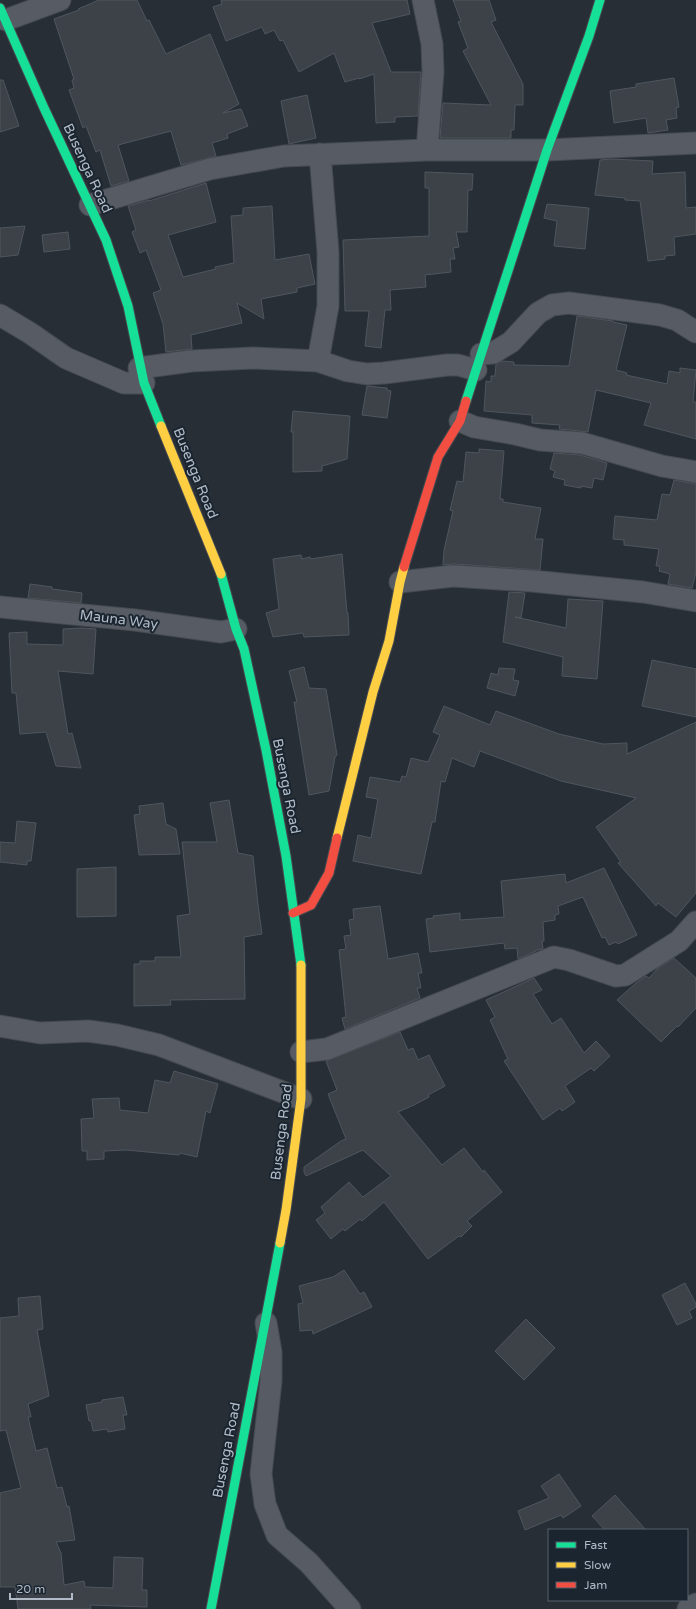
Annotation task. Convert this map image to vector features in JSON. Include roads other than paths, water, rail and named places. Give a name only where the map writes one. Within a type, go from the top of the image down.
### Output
[{"type":"street","points":[[3,14],[60,0]]},
{"type":"street","points":[[423,0],[432,44],[433,72],[427,150]]},
{"type":"street","points":[[293,913],[311,906],[329,873],[373,692],[389,642],[400,582],[438,457],[460,422],[547,150],[589,36],[600,0]]},
{"type":"street","name":"Busenga Road","points":[[3,14],[44,108],[106,240],[128,306],[142,375],[224,581],[236,629],[244,649],[266,750],[286,856],[301,963],[301,1098],[286,1210],[211,1609]]},
{"type":"street","points":[[90,205],[210,168],[284,156],[427,150],[547,150],[696,143]]},
{"type":"street","points":[[318,361],[328,306],[328,252],[320,154]]},
{"type":"street","points":[[0,315],[30,333],[66,358],[124,383],[142,375],[191,361],[253,358],[318,361],[348,371],[367,374],[478,362],[511,342],[538,313],[552,305],[569,303],[660,315],[677,320],[696,332]]},
{"type":"street","points":[[460,422],[474,427],[540,440],[582,443],[662,466],[696,472]]},
{"type":"street","points":[[400,582],[453,576],[532,581],[643,592],[696,601]]},
{"type":"street","name":"Mauna Way","points":[[0,607],[135,620],[222,632],[236,629]]},
{"type":"street","points":[[301,1052],[327,1049],[554,957],[570,960],[616,976],[625,975],[679,941],[696,922]]},
{"type":"street","points":[[0,1026],[40,1033],[88,1031],[117,1035],[159,1045],[301,1098]]},
{"type":"street","points":[[266,1318],[271,1352],[272,1381],[261,1474],[265,1504],[278,1534],[310,1563],[350,1609]]},
{"type":"street","points":[[688,1609],[696,1604]]}]
